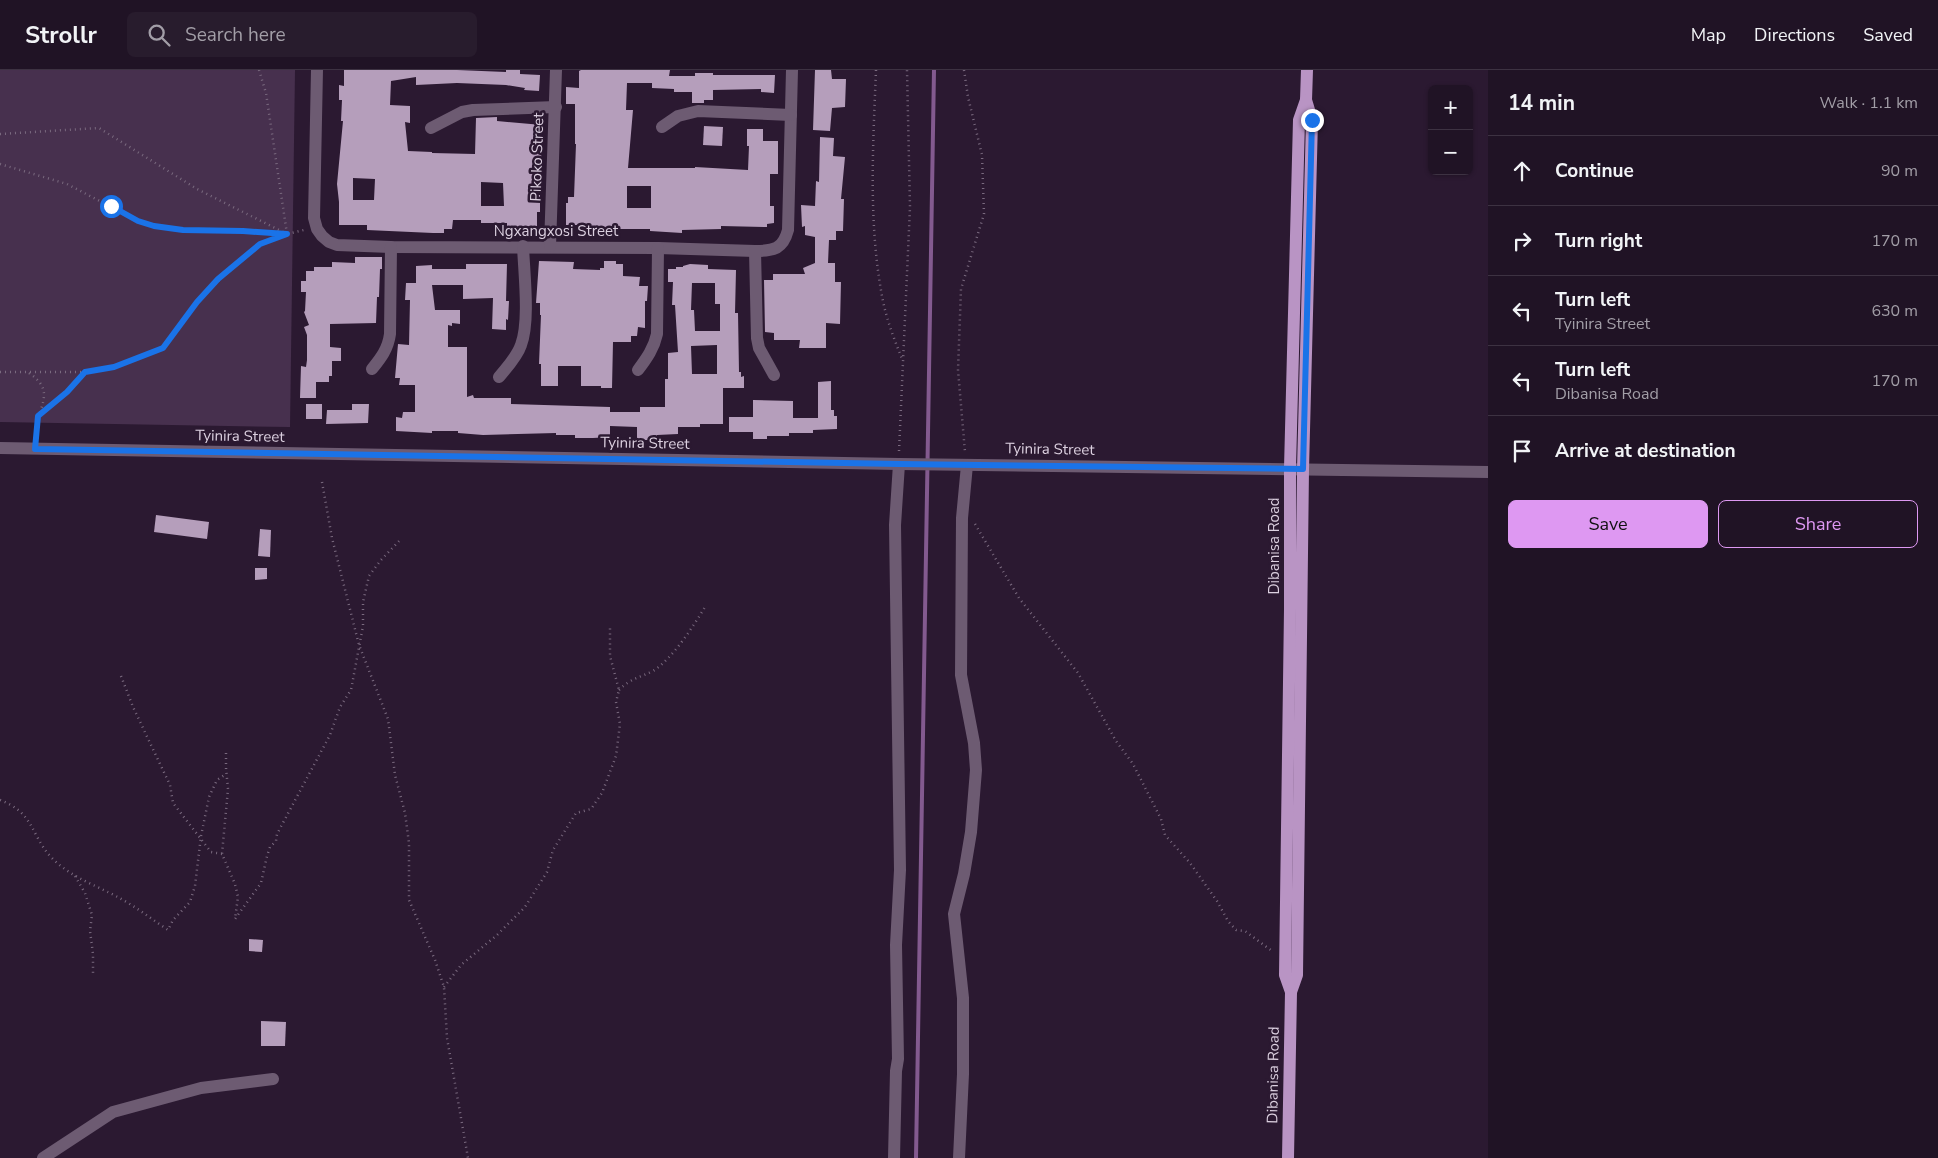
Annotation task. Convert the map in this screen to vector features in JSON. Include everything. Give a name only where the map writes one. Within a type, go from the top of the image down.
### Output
[{"type":"main road","name":"Dibanisa Road","points":[[1288,1158],[1290,992],[1285,974],[1290,609],[1296,469],[1299,120],[1306,100],[1307,70]]},
{"type":"street","points":[[317,70],[314,218],[317,229]]},
{"type":"street","name":"Pikoko Street","points":[[550,246],[556,70]]},
{"type":"street","name":"Ngxangxosi Street","points":[[317,229],[329,242],[337,245],[391,247],[550,246],[766,251],[781,246],[786,240],[788,230],[792,70]]},
{"type":"street","points":[[431,128],[462,112],[473,110],[556,107]]},
{"type":"street","points":[[662,127],[678,116],[698,111],[791,115]]},
{"type":"street","points":[[499,377],[515,357],[522,344],[525,318],[522,246]]},
{"type":"street","points":[[372,369],[389,345],[391,247]]},
{"type":"street","points":[[638,370],[652,350],[657,334],[658,248]]},
{"type":"street","points":[[756,251],[757,338],[759,348],[774,375]]},
{"type":"street","name":"Tyinira Street","points":[[0,448],[1488,472]]},
{"type":"street","points":[[894,1158],[896,1071],[898,1059],[896,945],[900,870],[895,525],[899,464]]},
{"type":"street","points":[[959,1158],[963,1074],[963,998],[954,914],[972,832],[976,770],[974,743],[961,675],[963,503],[966,464]]},
{"type":"street","points":[[43,1158],[113,1112],[201,1088],[273,1079]]},
{"type":"path","points":[[259,70],[266,93],[287,234]]},
{"type":"path","points":[[876,70],[874,194],[876,255],[884,304],[903,363]]},
{"type":"path","points":[[899,464],[910,207],[907,70]]},
{"type":"path","points":[[964,70],[968,97],[982,155],[984,214],[961,289],[958,370],[966,464]]},
{"type":"path","points":[[0,134],[100,128],[196,189],[287,234]]},
{"type":"path","points":[[0,164],[67,184],[138,221],[154,226],[183,230],[287,234]]},
{"type":"path","points":[[0,372],[85,372],[114,367],[163,348],[197,302],[218,279],[260,244],[306,229],[317,229]]},
{"type":"path","points":[[27,372],[37,378],[43,386],[45,399],[38,416],[35,449]]},
{"type":"path","points":[[38,416],[67,392],[85,372]]},
{"type":"path","points":[[322,482],[332,538],[359,645],[388,719],[395,775],[405,813],[409,843],[409,900],[435,960],[444,988],[447,1038],[468,1158]]},
{"type":"path","points":[[963,503],[1019,598],[1078,673],[1116,741],[1133,764],[1160,818],[1166,835],[1190,863],[1217,901],[1228,921],[1236,930],[1245,930],[1272,951]]},
{"type":"path","points":[[226,753],[228,789],[222,854],[238,897],[235,919],[260,883],[270,847],[276,841],[277,834],[330,735],[340,707],[350,690],[362,626],[363,602],[369,576],[401,539]]},
{"type":"path","points":[[619,690],[628,681],[654,670],[674,650],[705,607]]},
{"type":"path","points":[[444,988],[461,965],[497,935],[525,907],[547,872],[553,850],[576,813],[591,809],[602,793],[616,756],[620,724],[616,702],[619,690],[610,656],[610,628]]},
{"type":"path","points":[[121,676],[133,707],[170,785],[174,803],[201,836],[210,852],[222,854]]},
{"type":"path","points":[[0,800],[23,813],[52,858],[75,875],[124,900],[168,930],[173,920],[190,902],[195,886],[201,836],[213,785],[216,780],[226,774]]},
{"type":"path","points":[[75,875],[88,899],[92,915],[90,931],[93,976]]},
{"type":"shaded area","points":[[0,70],[295,70],[290,427],[0,422]]},
{"type":"building","points":[[344,70],[506,72],[506,70],[520,70],[520,74],[540,75],[539,91],[524,90],[525,88],[506,85],[457,83],[416,85],[416,77],[391,81],[390,105],[410,106],[410,123],[405,122],[408,151],[475,154],[476,118],[497,117],[497,121],[542,125],[541,167],[536,167],[536,195],[540,195],[540,212],[537,212],[537,226],[507,227],[507,223],[481,223],[481,220],[453,220],[452,229],[444,229],[444,233],[433,233],[367,230],[367,225],[339,225],[337,184],[343,121],[341,121],[342,100],[339,100],[339,85],[344,86]],"holes":[[[353,178],[375,179],[374,200],[353,200]],[[481,182],[503,183],[504,206],[481,206]]]},
{"type":"building","points":[[670,70],[669,76],[695,76],[695,73],[713,73],[713,75],[775,75],[774,93],[761,92],[761,89],[713,90],[713,100],[704,100],[704,103],[692,103],[692,92],[674,92],[674,89],[652,88],[652,83],[627,83],[626,110],[633,110],[628,168],[695,167],[748,170],[749,146],[747,146],[747,129],[763,129],[763,141],[778,141],[778,174],[770,174],[770,206],[774,206],[774,223],[767,224],[767,227],[721,226],[721,229],[682,230],[682,233],[650,231],[650,229],[613,229],[613,236],[602,235],[602,230],[577,230],[577,225],[566,225],[566,203],[568,203],[568,197],[574,197],[576,144],[575,104],[566,104],[566,87],[579,88],[579,71]],"holes":[[[627,186],[651,186],[651,208],[627,208]]]},
{"type":"building","points":[[815,70],[831,70],[832,79],[846,79],[845,107],[832,108],[830,131],[813,130]]},
{"type":"building","points":[[704,126],[723,127],[722,146],[703,145]]},
{"type":"building","points":[[820,137],[834,138],[833,156],[845,157],[841,199],[844,199],[843,231],[836,231],[836,240],[829,240],[828,263],[835,263],[835,282],[841,282],[840,324],[826,323],[826,348],[799,348],[800,340],[774,340],[774,333],[765,332],[764,280],[773,280],[773,274],[805,274],[803,268],[815,263],[815,237],[805,235],[805,226],[802,227],[801,205],[815,206],[816,181],[819,182]]},
{"type":"building","points":[[355,257],[382,257],[376,323],[330,324],[330,347],[341,348],[341,361],[332,361],[332,376],[329,376],[329,382],[316,382],[316,398],[300,398],[301,366],[306,367],[307,360],[307,335],[304,327],[309,325],[304,312],[306,292],[301,292],[301,281],[306,281],[306,271],[314,271],[314,267],[332,267],[332,262],[355,263]]},
{"type":"building","points":[[539,261],[574,262],[573,269],[600,270],[600,268],[604,268],[604,261],[616,261],[616,264],[623,264],[623,276],[640,277],[639,286],[648,286],[647,301],[645,301],[645,328],[638,327],[637,336],[631,336],[631,342],[613,342],[612,388],[581,386],[581,366],[558,366],[558,386],[541,386],[541,364],[539,364],[541,315],[540,303],[536,303]]},
{"type":"building","points":[[466,264],[507,264],[506,301],[509,301],[506,330],[492,329],[493,298],[463,299],[463,285],[432,285],[435,310],[460,310],[460,324],[452,323],[452,326],[448,325],[448,347],[467,347],[467,397],[473,395],[474,398],[511,398],[511,404],[610,407],[610,412],[640,412],[640,407],[665,407],[665,379],[668,379],[668,353],[678,352],[675,305],[672,305],[673,282],[668,282],[668,269],[676,269],[676,267],[690,264],[708,265],[708,269],[736,270],[735,313],[738,313],[739,372],[741,372],[741,377],[744,376],[744,388],[723,388],[723,424],[700,424],[700,427],[678,427],[678,434],[657,435],[657,440],[637,440],[637,427],[610,426],[610,437],[593,438],[575,438],[575,435],[556,435],[556,433],[483,435],[458,433],[458,431],[432,431],[432,433],[396,431],[396,417],[402,418],[403,412],[415,412],[415,385],[399,385],[400,378],[395,378],[398,344],[409,345],[410,300],[405,300],[406,283],[416,283],[416,266],[432,265],[432,269],[466,269]],"holes":[[[692,283],[715,283],[715,304],[720,304],[720,331],[695,331],[694,310],[691,310]],[[717,345],[717,374],[692,374],[691,346]]]},
{"type":"building","points":[[831,381],[831,410],[834,410],[834,416],[837,416],[837,429],[813,430],[813,433],[789,433],[789,436],[767,436],[767,439],[753,439],[753,432],[729,432],[729,417],[753,417],[753,400],[793,401],[793,418],[818,418],[818,382]]},
{"type":"building","points":[[306,404],[322,404],[322,419],[306,419]]},
{"type":"building","points":[[352,404],[369,404],[368,423],[326,424],[327,410],[352,410]]},
{"type":"building","points":[[156,515],[209,522],[207,539],[154,532]]},
{"type":"building","points":[[260,529],[271,530],[270,557],[258,556]]},
{"type":"building","points":[[255,568],[267,568],[267,579],[255,580]]},
{"type":"building","points":[[249,939],[263,940],[262,952],[249,951]]},
{"type":"building","points":[[261,1021],[286,1022],[285,1046],[261,1046]]},
{"type":"waterway","points":[[916,1158],[934,70]]},
{"type":"route","points":[[111,206],[138,221],[154,226],[183,230],[287,234],[260,244],[218,279],[197,302],[163,348],[114,367],[85,372],[56,403],[38,416],[35,449],[1303,469],[1312,120]]}]
